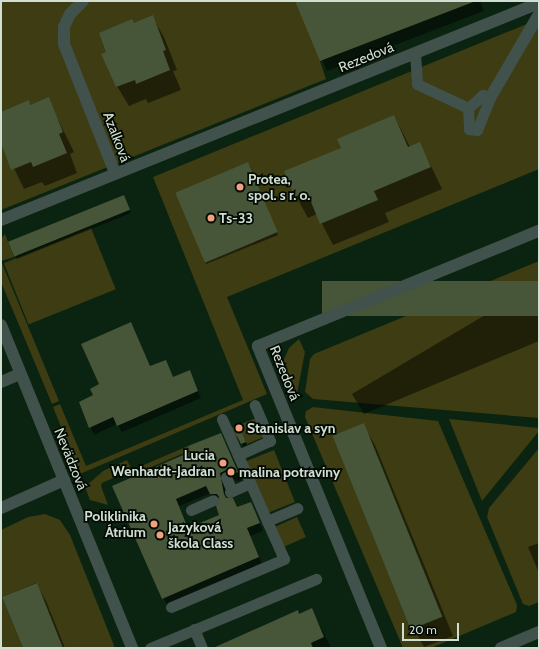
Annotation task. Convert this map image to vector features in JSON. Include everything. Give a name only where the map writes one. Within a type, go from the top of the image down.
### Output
[{"type":"street","name":"Azalková","points":[[1,220],[115,173],[64,44],[64,27],[70,14],[83,1]]},
{"type":"street","name":"Rezedová","points":[[115,173],[539,3]]},
{"type":"street","points":[[490,98],[539,14]]},
{"type":"street","name":"Rezedová","points":[[381,648],[258,346],[539,231]]},
{"type":"street","name":"Nevädzová","points":[[1,325],[132,648]]},
{"type":"street","points":[[1,382],[20,374]]},
{"type":"street","points":[[1,508],[64,480]]},
{"type":"street","points":[[501,648],[539,632]]},
{"type":"lane","points":[[414,54],[417,84],[468,108]]},
{"type":"lane","points":[[483,95],[490,98],[477,130],[469,129],[468,108],[483,95]]},
{"type":"lane","points":[[238,455],[270,441],[255,405]]},
{"type":"lane","points":[[171,607],[284,560],[222,419]]},
{"type":"lane","points":[[226,477],[231,492],[250,483]]},
{"type":"lane","points":[[191,510],[213,500]]},
{"type":"lane","points":[[267,521],[297,508]]},
{"type":"lane","points":[[150,648],[316,579]]},
{"type":"lane","points":[[194,629],[202,648]]},
{"type":"shaded area","points":[[1,1],[476,1],[320,61],[326,79],[1,210]]},
{"type":"shaded area","points":[[539,19],[539,169],[227,297],[267,394],[80,474],[53,407],[60,404],[86,466],[243,400],[153,177]]},
{"type":"shaded area","points":[[91,228],[116,289],[29,324],[4,263]]},
{"type":"shaded area","points":[[5,234],[14,257],[1,261],[1,239]]},
{"type":"shaded area","points":[[1,261],[59,401],[52,404],[1,282]]},
{"type":"shaded area","points":[[539,261],[539,418],[313,399],[305,392],[310,359],[314,354]]},
{"type":"shaded area","points":[[299,339],[305,352],[296,399],[292,400],[281,366],[289,348]]},
{"type":"shaded area","points":[[313,407],[438,421],[517,605],[516,612],[431,648],[403,648],[305,417],[306,411]]},
{"type":"shaded area","points":[[256,418],[264,437],[247,444],[243,435],[235,438],[231,428]]},
{"type":"shaded area","points":[[449,419],[539,428],[539,431],[482,501]]},
{"type":"shaded area","points":[[188,446],[191,450],[128,477],[125,473],[102,483],[101,486],[108,505],[90,500],[85,487],[103,471],[127,460],[132,470]]},
{"type":"shaded area","points":[[539,448],[539,602],[529,606],[523,604],[487,517],[489,508]]},
{"type":"shaded area","points":[[274,450],[295,502],[267,513],[246,461]]},
{"type":"shaded area","points":[[45,514],[60,520],[70,535],[115,648],[63,648],[36,583],[2,597],[23,648],[1,648],[1,530],[28,517]]},
{"type":"shaded area","points":[[297,517],[306,537],[283,547],[274,527]]},
{"type":"building","points":[[295,1],[472,1],[473,2],[320,61]]},
{"type":"building","points":[[153,15],[166,50],[163,51],[170,70],[136,84],[135,80],[116,87],[101,54],[106,52],[99,33],[132,19],[134,23]]},
{"type":"building","points":[[49,97],[63,132],[59,134],[67,153],[33,167],[31,162],[11,170],[1,143],[1,112],[29,100],[30,105]]},
{"type":"building","points":[[394,115],[408,147],[420,142],[431,167],[374,191],[378,200],[320,224],[307,192],[295,197],[284,171],[341,148],[337,139]]},
{"type":"building","points":[[248,162],[278,232],[205,263],[175,193]]},
{"type":"building","points":[[124,195],[130,210],[14,257],[8,242]]},
{"type":"building","points":[[322,281],[539,281],[539,316],[322,316]]},
{"type":"building","points":[[131,322],[150,366],[166,360],[173,377],[190,370],[198,391],[117,426],[113,417],[89,428],[79,402],[93,395],[90,389],[99,384],[81,344]]},
{"type":"building","points":[[364,423],[442,617],[411,630],[332,436]]},
{"type":"building","points":[[239,425],[246,442],[241,444],[233,428]]},
{"type":"building","name":"Poliklinika Átrium","points":[[221,433],[238,472],[233,475],[226,470],[220,473],[224,494],[226,498],[233,498],[237,507],[251,502],[260,523],[247,528],[259,557],[162,599],[112,486],[190,452],[188,446]],"holes":[[[206,486],[210,494],[217,494],[219,497],[216,506],[219,515],[188,528],[176,499]]]},
{"type":"building","points":[[37,583],[63,648],[23,648],[2,597]]},
{"type":"building","points":[[312,608],[324,637],[311,643],[313,648],[213,648],[298,610],[299,614]]},
{"type":"place","name":"Protea, spol. s r. o.","points":[[240,187]]},
{"type":"place","name":"Ts-33","points":[[211,218]]},
{"type":"place","name":"Stanislav a syn","points":[[239,428]]},
{"type":"place","name":"Lucia Wenhardt-Jadran","points":[[223,463]]},
{"type":"place","name":"malina potraviny","points":[[231,472]]},
{"type":"place","name":"Poliklinika Átrium","points":[[154,524]]},
{"type":"place","name":"Jazyková škola Class","points":[[160,535]]}]
